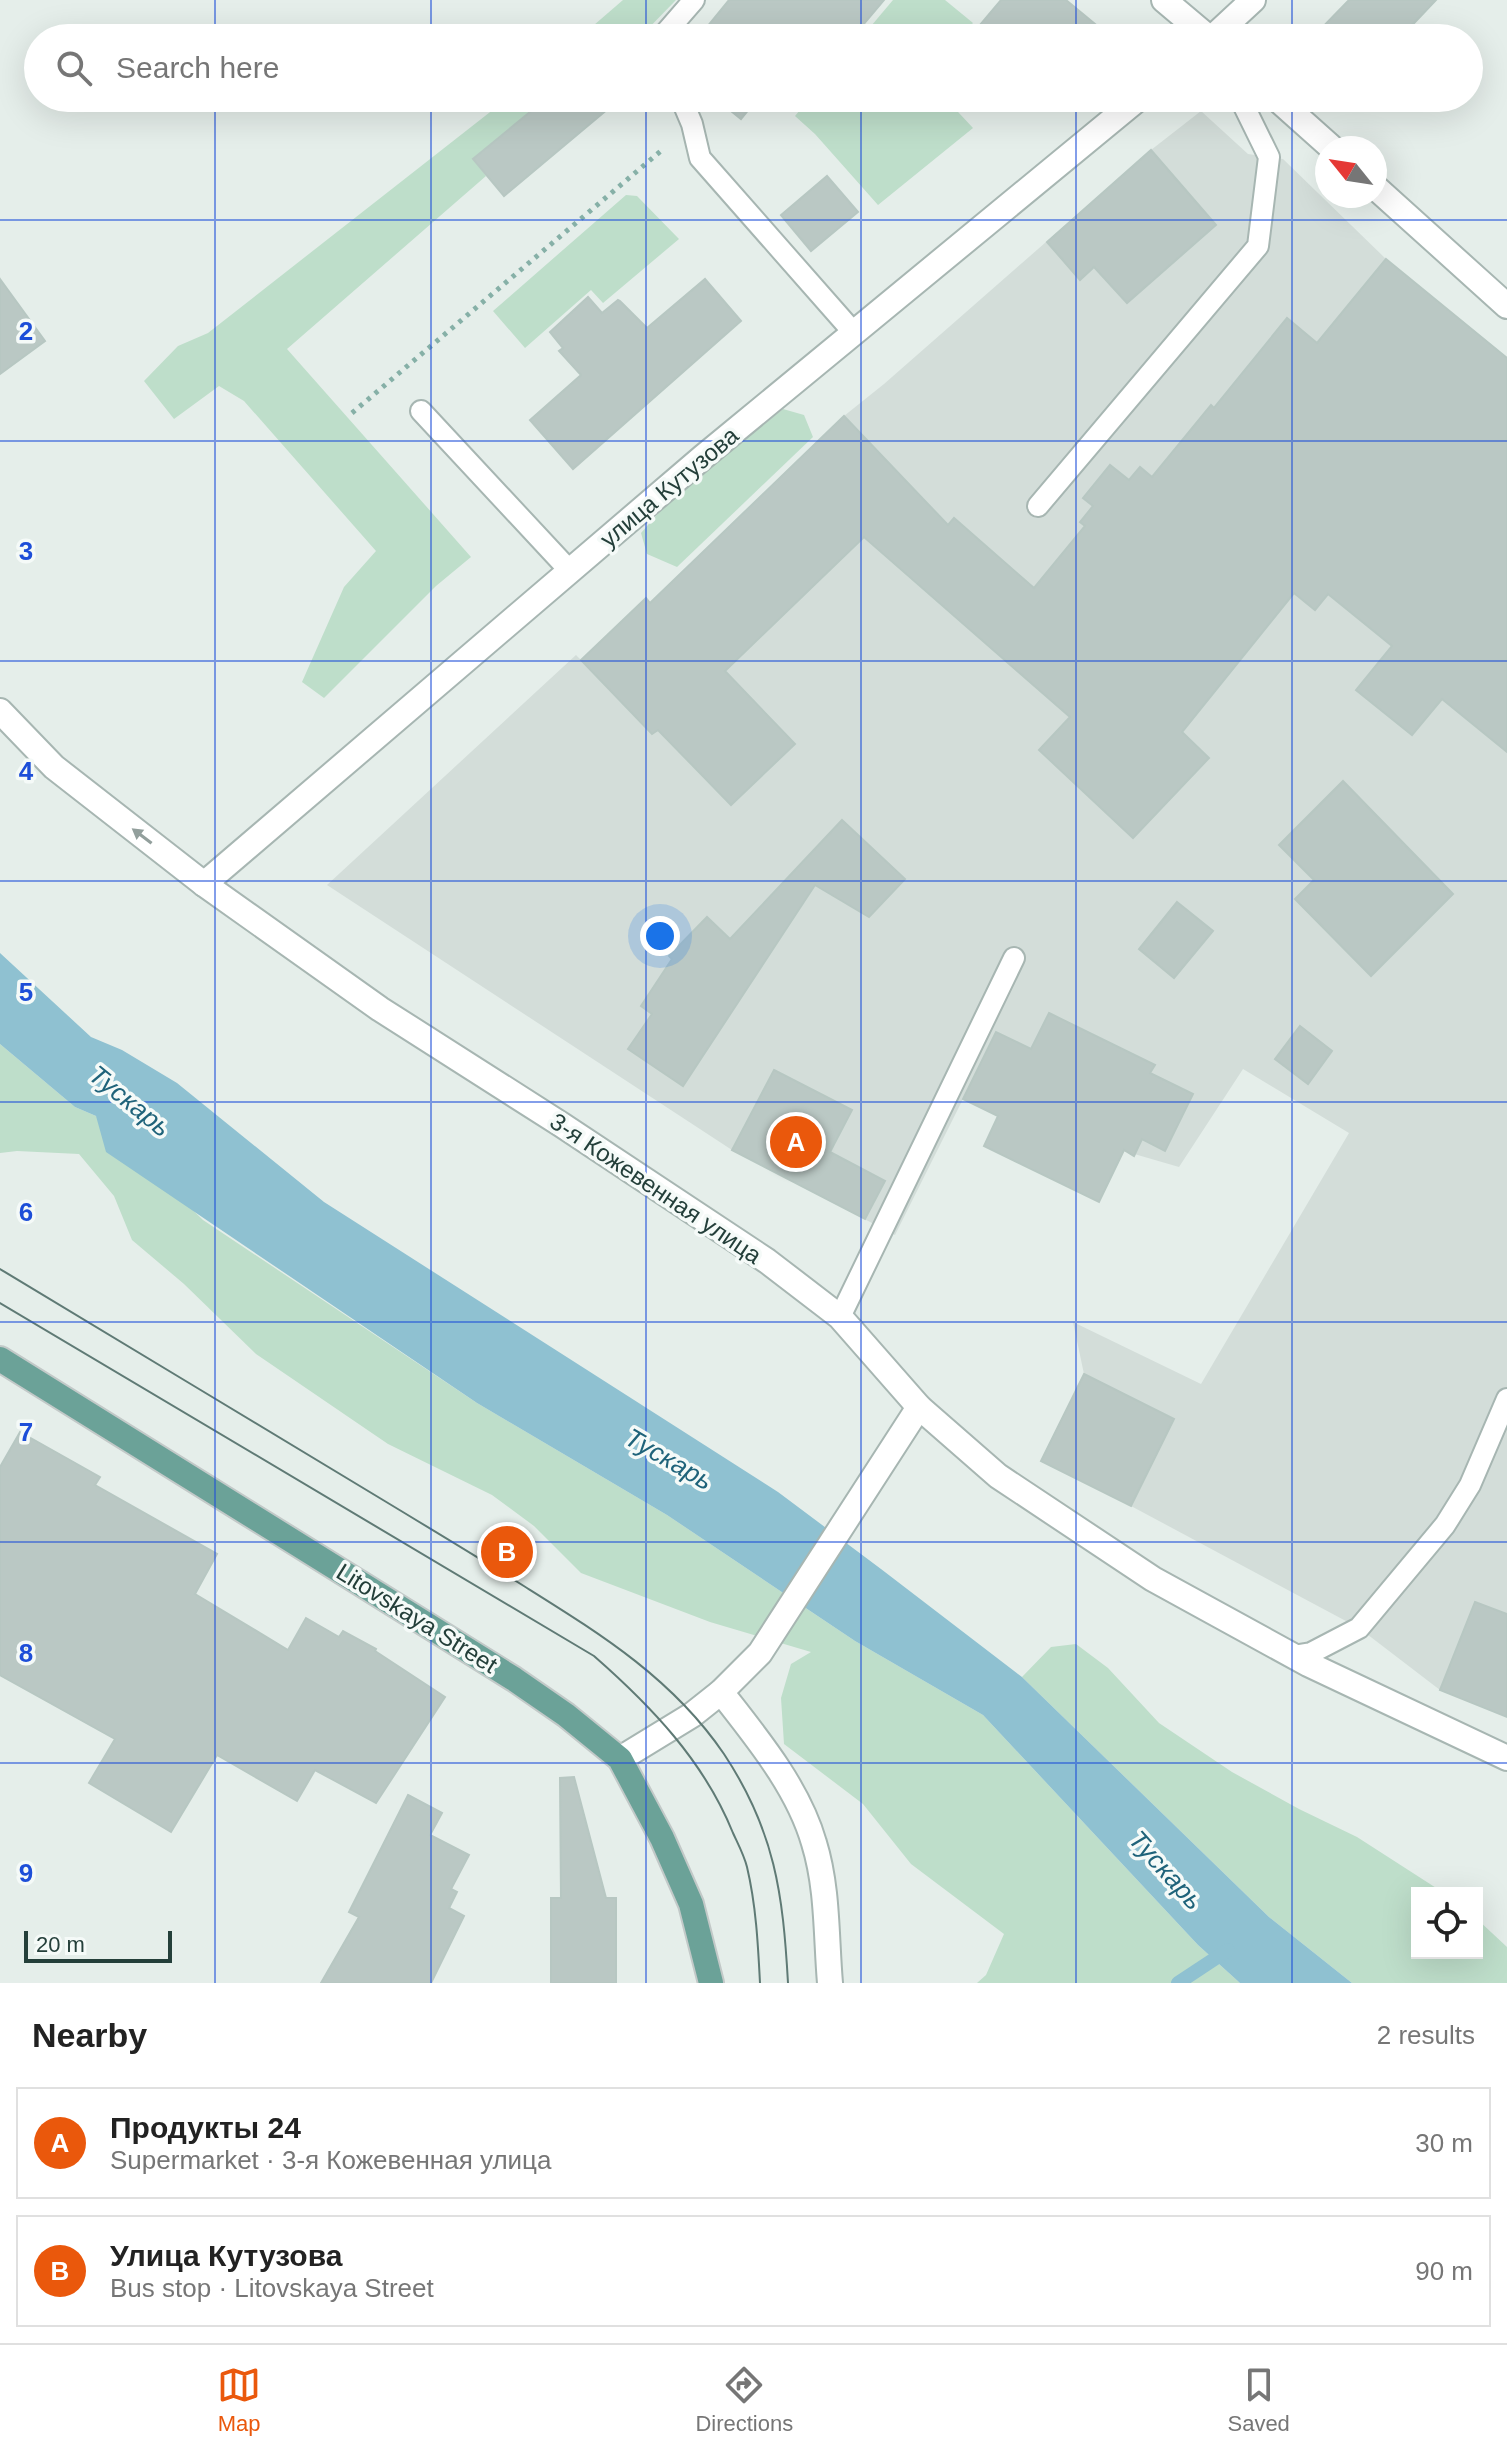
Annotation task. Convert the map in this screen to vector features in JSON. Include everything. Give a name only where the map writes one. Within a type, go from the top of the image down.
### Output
[{"type":"main road","name":"Litovskaya Street","points":[[0,1359],[514,1679],[566,1715],[620,1759],[662,1838],[691,1904],[711,1983]]},
{"type":"street","points":[[1164,0],[1193,24]]},
{"type":"street","points":[[1226,24],[1253,0]]},
{"type":"street","name":"улица Кутузова","points":[[204,884],[703,457],[1122,112]]},
{"type":"street","points":[[1292,112],[1319,136]]},
{"type":"street","points":[[1387,198],[1507,306]]},
{"type":"street","name":"3-я Кожевенная улица","points":[[0,711],[54,767],[204,884],[380,1009],[767,1261],[840,1317],[919,1407],[998,1476],[1153,1579],[1301,1660],[1507,1758]]},
{"type":"street","points":[[620,1759],[692,1715],[721,1692],[760,1653],[919,1407]]},
{"type":"street","points":[[721,1692],[786,1780],[814,1842],[827,1921],[830,1983],[820,1983]]},
{"type":"lane","points":[[673,24],[694,0]]},
{"type":"lane","points":[[687,112],[700,158],[854,333]]},
{"type":"lane","points":[[1038,506],[1258,246],[1269,157],[1247,112]]},
{"type":"lane","points":[[421,411],[570,571]]},
{"type":"lane","points":[[840,1317],[1014,958]]},
{"type":"lane","points":[[1301,1660],[1359,1628],[1445,1525],[1470,1485],[1507,1399]]},
{"type":"path","points":[[352,413],[692,124]]},
{"type":"shaded area","points":[[1200,112],[1248,154],[1283,159],[1315,190],[1315,208],[1333,208],[1386,259],[1507,357],[1507,1717],[1440,1690],[1359,1628],[1131,1506],[1084,1374],[1073,1322],[1201,1384],[1349,1133],[1243,1069],[1179,1167],[1124,1151],[1099,1202],[984,1146],[998,1116],[963,1099],[895,1235],[732,1150],[327,885],[576,655],[581,660],[646,598],[651,603],[844,416],[1151,150]]},
{"type":"green space","points":[[623,0],[676,0],[653,24],[595,24]]},
{"type":"green space","points":[[893,0],[945,0],[973,23],[972,24],[873,24]]},
{"type":"green space","points":[[490,112],[530,112],[474,159],[486,176],[287,349],[471,557],[436,586],[324,698],[302,682],[344,587],[376,551],[244,401],[219,386],[174,419],[144,381],[178,346],[208,333]]},
{"type":"green space","points":[[798,112],[958,112],[973,128],[878,205],[795,116]]},
{"type":"green space","points":[[626,195],[637,196],[679,239],[603,303],[591,290],[525,348],[493,311]]},
{"type":"green space","points":[[783,409],[804,415],[813,437],[677,567],[647,554],[641,533],[668,502]]},
{"type":"green space","points":[[0,1044],[75,1107],[96,1116],[203,1220],[477,1403],[667,1515],[855,1641],[983,1715],[1198,1945],[1240,1983],[977,1983],[986,1975],[1004,1934],[911,1864],[863,1804],[784,1744],[781,1698],[791,1664],[811,1652],[710,1622],[581,1573],[534,1526],[492,1495],[388,1444],[256,1354],[184,1284],[132,1240],[114,1196],[79,1154],[0,1153]]},
{"type":"green space","points":[[1076,1644],[1108,1668],[1159,1723],[1232,1772],[1357,1837],[1435,1887],[1411,1887],[1411,1959],[1483,1959],[1483,1925],[1507,1947],[1507,1983],[1352,1983],[1269,1917],[1022,1677],[1051,1647]]},
{"type":"water","name":"Тускарь","points":[[0,953],[91,1037],[122,1050],[177,1083],[324,1202],[778,1492],[881,1569],[1022,1677],[1269,1917],[1352,1983],[1240,1983],[1198,1945],[983,1715],[855,1641],[667,1515],[477,1403],[106,1152],[96,1116],[75,1107],[0,1044]]},
{"type":"building","points":[[729,0],[884,0],[864,24],[709,24]]},
{"type":"building","points":[[1001,0],[1066,0],[1095,24],[981,24]]},
{"type":"building","points":[[1349,0],[1436,0],[1413,24],[1326,24]]},
{"type":"building","points":[[530,112],[604,112],[504,196],[473,159]]},
{"type":"building","points":[[732,112],[747,112],[741,119]]},
{"type":"building","points":[[1151,150],[1216,225],[1127,303],[1094,267],[1080,280],[1047,242]]},
{"type":"building","points":[[827,176],[858,212],[811,251],[781,215]]},
{"type":"building","points":[[1386,259],[1507,358],[1507,752],[1442,699],[1412,735],[1356,690],[1392,646],[1328,594],[1315,610],[1294,593],[1182,732],[1209,758],[1133,838],[1039,750],[1070,717],[864,537],[725,671],[795,744],[731,805],[658,730],[652,734],[581,660],[646,598],[650,603],[844,416],[948,525],[954,518],[1034,588],[1085,526],[1080,522],[1093,506],[1083,498],[1110,465],[1129,480],[1140,467],[1152,477],[1211,405],[1214,408],[1287,318],[1317,343]]},
{"type":"building","points":[[0,279],[45,341],[0,374]]},
{"type":"building","points":[[705,279],[741,321],[573,469],[530,420],[581,375],[559,351],[563,348],[550,332],[588,297],[602,313],[620,301],[647,328]]},
{"type":"building","points":[[1343,781],[1453,894],[1371,976],[1295,899],[1314,880],[1279,845]]},
{"type":"building","points":[[842,820],[905,879],[869,917],[815,885],[683,1086],[628,1049],[652,1014],[641,1006],[672,959],[669,956],[707,917],[730,939]]},
{"type":"building","points":[[1177,902],[1213,931],[1174,978],[1139,949]]},
{"type":"building","points":[[1049,1013],[1155,1065],[1150,1073],[1193,1094],[1165,1151],[1142,1139],[1134,1156],[1124,1150],[1099,1202],[984,1146],[998,1116],[963,1099],[996,1032],[1031,1049]]},
{"type":"building","points":[[1300,1026],[1332,1051],[1308,1084],[1275,1059]]},
{"type":"building","points":[[774,1070],[852,1110],[830,1152],[885,1181],[865,1219],[732,1150]]},
{"type":"building","points":[[1084,1374],[1174,1419],[1131,1506],[1041,1461]]},
{"type":"building","points":[[20,1432],[100,1477],[95,1485],[217,1554],[195,1594],[288,1650],[306,1618],[339,1637],[343,1631],[376,1649],[445,1697],[376,1803],[315,1770],[297,1801],[217,1755],[171,1832],[89,1783],[115,1739],[0,1675],[0,1467]]},
{"type":"building","points":[[1475,1602],[1507,1614],[1507,1717],[1440,1690]]},
{"type":"building","points":[[574,1777],[606,1898],[616,1898],[616,1983],[551,1983],[551,1898],[561,1898],[560,1778]]},
{"type":"building","points":[[408,1795],[442,1813],[430,1835],[469,1855],[451,1889],[457,1892],[449,1908],[464,1916],[431,1983],[321,1983],[359,1917],[349,1912]]},
{"type":"waterway","points":[[1178,1983],[1228,1950]]},
{"type":"tram line","points":[[0,1269],[527,1588],[609,1641],[659,1681],[704,1727],[724,1754],[755,1810],[779,1892],[788,1983]]},
{"type":"tram line","points":[[0,1303],[594,1656],[674,1736],[721,1807],[747,1867],[755,1910],[760,1983]]},
{"type":"place","name":"Продукты 24","points":[[796,1142]]},
{"type":"place","name":"Улица Кутузова","points":[[507,1552]]}]
